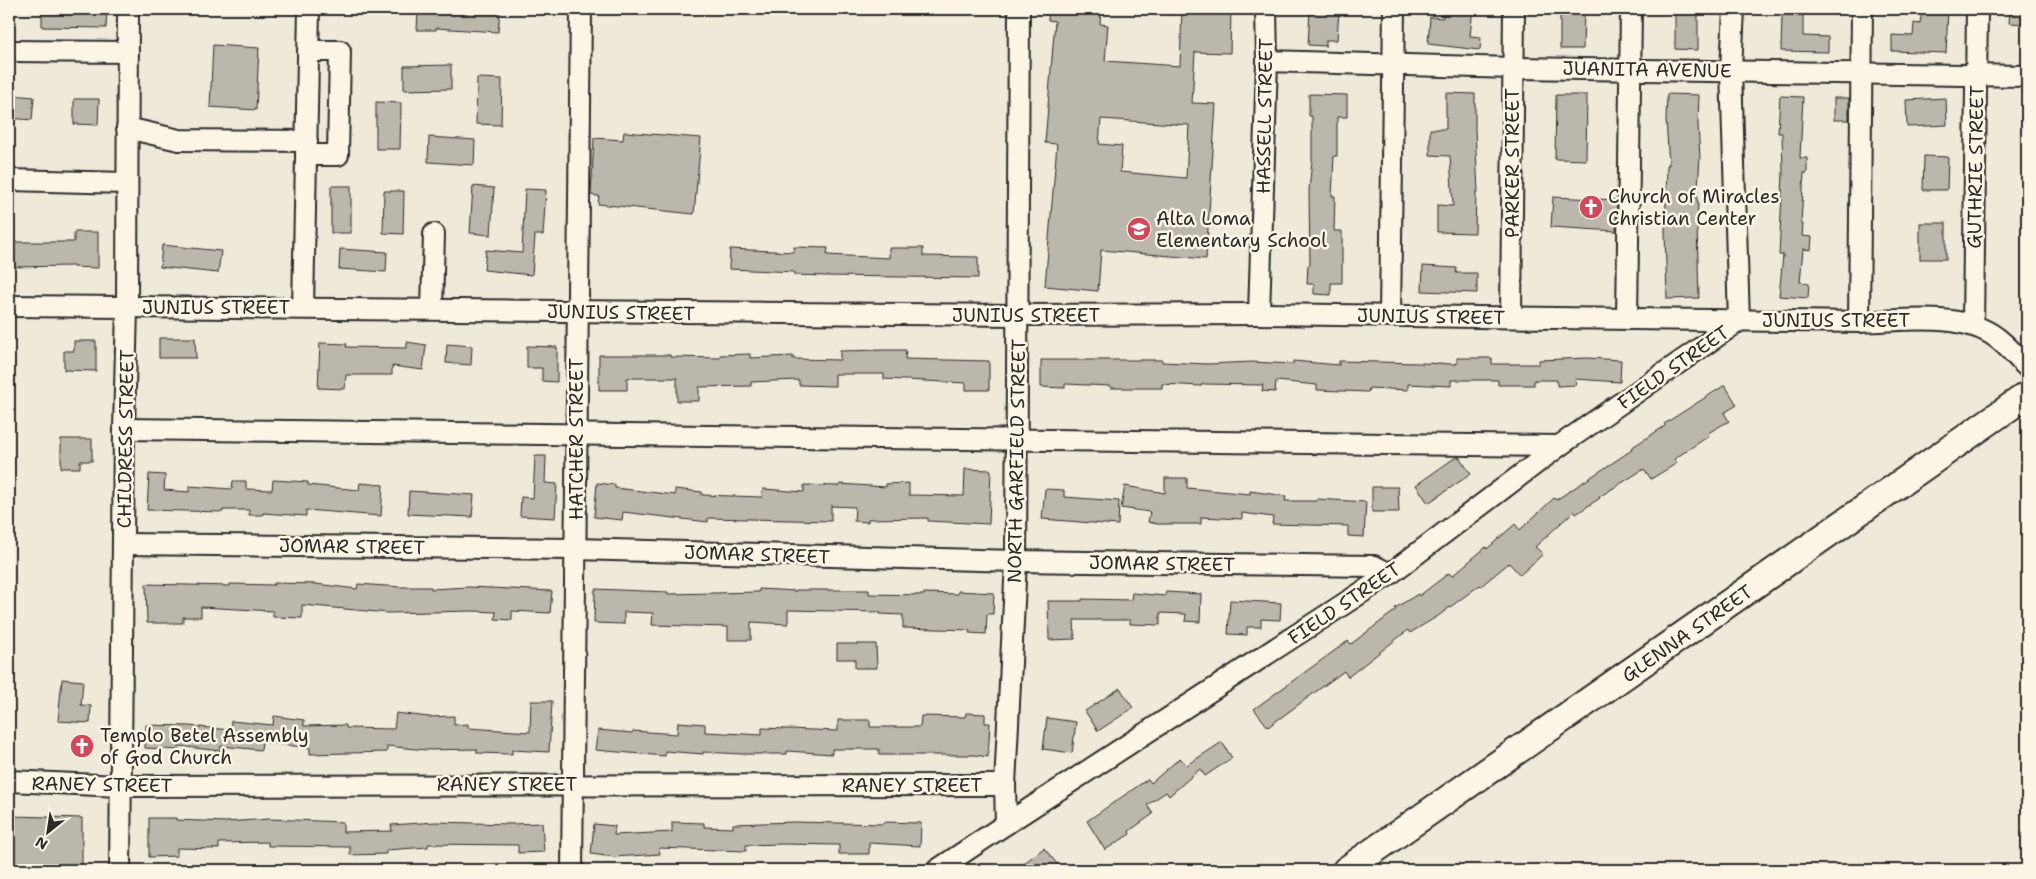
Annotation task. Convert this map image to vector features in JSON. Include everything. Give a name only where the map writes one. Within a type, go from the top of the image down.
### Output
[{"type":"main road","name":"GLENNA STREET","points":[[1346,870],[2027,396]]},
{"type":"street","name":"CHILDRESS STREET","points":[[120,870],[127,307],[128,9]]},
{"type":"street","points":[[304,308],[309,9]]},
{"type":"street","name":"HATCHER STREET","points":[[572,870],[581,9]]},
{"type":"street","name":"NORTH GARFIELD STREET","points":[[1006,824],[1005,785],[1016,561],[1019,9]]},
{"type":"street","name":"HASSELL STREET","points":[[1259,314],[1267,61],[1266,9]]},
{"type":"street","points":[[1390,316],[1394,9]]},
{"type":"street","name":"PARKER STREET","points":[[1511,317],[1514,9]]},
{"type":"street","points":[[1627,319],[1631,9]]},
{"type":"street","points":[[1734,9],[1731,70],[1739,321]]},
{"type":"street","points":[[1859,322],[1862,9]]},
{"type":"street","name":"GUTHRIE STREET","points":[[1973,325],[1977,9]]},
{"type":"street","points":[[9,51],[128,52]]},
{"type":"street","points":[[127,128],[179,140],[306,148],[338,155],[340,51],[308,51]]},
{"type":"street","name":"JUANITA AVENUE","points":[[1267,61],[1513,68],[2027,76]]},
{"type":"street","points":[[9,180],[126,183]]},
{"type":"street","points":[[432,310],[434,234]]},
{"type":"street","name":"JUNIUS STREET","points":[[9,306],[1018,315],[1259,314],[1859,322],[1932,319],[1973,325],[1997,337],[2027,367]]},
{"type":"street","name":"FIELD STREET","points":[[938,870],[1390,574],[1560,446],[1739,321]]},
{"type":"street","points":[[124,429],[1560,446]]},
{"type":"street","name":"JOMAR STREET","points":[[123,544],[576,548],[1016,561],[1374,566],[1390,574]]},
{"type":"street","name":"RANEY STREET","points":[[9,781],[120,786],[1005,785]]},
{"type":"building","points":[[42,9],[107,9],[106,28],[42,27]]},
{"type":"building","points":[[453,9],[500,12],[498,32],[436,28],[436,30],[417,30],[418,10],[453,12]]},
{"type":"building","points":[[1049,9],[1101,9],[1100,24],[1108,25],[1105,61],[1180,66],[1182,9],[1231,9],[1230,53],[1195,52],[1192,103],[1216,104],[1206,259],[1101,250],[1098,291],[1045,286],[1057,144],[1045,143],[1055,21],[1048,20]],"holes":[[[1101,119],[1189,125],[1186,178],[1120,172],[1122,146],[1099,144]]]},
{"type":"building","points":[[1310,9],[1339,9],[1337,40],[1326,40],[1326,46],[1308,45]]},
{"type":"building","points":[[1443,9],[1473,9],[1470,36],[1481,37],[1480,50],[1428,44],[1430,17],[1443,18]]},
{"type":"building","points":[[1560,9],[1584,10],[1583,49],[1560,49]]},
{"type":"building","points":[[1922,9],[1948,9],[1946,53],[1892,51],[1892,35],[1913,36],[1914,23],[1920,24]]},
{"type":"building","points":[[2010,9],[2027,9],[2027,24],[2009,23]]},
{"type":"building","points":[[1675,11],[1698,11],[1698,50],[1675,49]]},
{"type":"building","points":[[1782,15],[1803,15],[1803,36],[1828,37],[1828,52],[1781,51]]},
{"type":"building","points":[[213,45],[259,48],[256,110],[210,107]]},
{"type":"building","points":[[451,65],[451,89],[404,90],[404,66]]},
{"type":"building","points":[[477,78],[502,79],[501,125],[476,124]]},
{"type":"building","points":[[1446,93],[1475,94],[1478,192],[1476,192],[1475,233],[1437,232],[1437,205],[1453,206],[1450,156],[1430,155],[1430,129],[1446,129]]},
{"type":"building","points":[[1309,94],[1347,95],[1347,117],[1337,117],[1337,156],[1334,156],[1332,196],[1335,196],[1334,231],[1342,231],[1342,283],[1331,283],[1331,295],[1314,294],[1314,284],[1307,284],[1308,265],[1310,265],[1309,190],[1312,161],[1312,116],[1309,116]]},
{"type":"building","points":[[1667,94],[1699,95],[1700,158],[1697,225],[1699,298],[1667,299],[1665,232],[1667,165],[1669,165],[1666,120]]},
{"type":"building","points":[[12,95],[34,97],[32,120],[9,118]]},
{"type":"building","points":[[1556,95],[1587,95],[1586,160],[1555,159]]},
{"type":"building","points":[[1780,96],[1803,97],[1800,158],[1807,158],[1807,173],[1804,173],[1801,223],[1803,224],[1802,236],[1812,237],[1811,250],[1803,249],[1800,282],[1809,283],[1808,298],[1779,296],[1783,255],[1779,255],[1783,173],[1782,133],[1778,133]]},
{"type":"building","points":[[1834,98],[1849,98],[1849,120],[1834,120]]},
{"type":"building","points":[[1946,98],[1947,125],[1907,127],[1906,100]]},
{"type":"building","points":[[74,99],[99,99],[98,125],[74,124]]},
{"type":"building","points":[[376,102],[401,103],[400,149],[376,149]]},
{"type":"building","points":[[624,132],[701,138],[694,214],[598,204],[599,196],[591,195],[594,138],[623,140]]},
{"type":"building","points":[[429,137],[475,140],[474,165],[428,162]]},
{"type":"building","points":[[1924,156],[1948,157],[1947,190],[1923,190]]},
{"type":"building","points":[[331,186],[351,186],[351,233],[331,233]]},
{"type":"building","points":[[473,186],[494,188],[491,235],[470,233]]},
{"type":"building","points":[[525,189],[546,190],[543,235],[535,235],[532,275],[484,270],[486,250],[522,253]]},
{"type":"building","points":[[384,191],[404,191],[403,234],[383,233]]},
{"type":"building","points":[[1553,197],[1617,200],[1616,231],[1551,227]]},
{"type":"building","points":[[1920,223],[1946,223],[1946,259],[1920,259]]},
{"type":"building","points":[[74,232],[98,232],[98,268],[73,266],[9,267],[9,242],[74,242]]},
{"type":"building","points":[[162,245],[221,251],[218,273],[160,267]]},
{"type":"building","points":[[794,247],[828,248],[827,255],[889,258],[889,248],[923,248],[923,256],[978,257],[978,278],[794,275],[794,272],[729,269],[730,249],[794,252]]},
{"type":"building","points":[[340,249],[387,252],[386,272],[339,269]]},
{"type":"building","points":[[1423,266],[1457,268],[1456,273],[1477,273],[1477,293],[1422,291]]},
{"type":"building","points":[[159,338],[195,338],[196,358],[159,358]]},
{"type":"building","points":[[74,341],[96,341],[96,371],[64,370],[64,351],[74,351]]},
{"type":"building","points":[[407,342],[426,345],[423,370],[392,366],[392,375],[346,375],[345,389],[318,388],[320,343],[347,344],[346,347],[407,348]]},
{"type":"building","points":[[447,344],[472,346],[471,365],[446,363]]},
{"type":"building","points":[[527,346],[557,347],[557,382],[542,381],[542,368],[527,368]]},
{"type":"building","points":[[906,350],[905,359],[989,361],[989,390],[966,390],[966,383],[884,379],[884,374],[835,374],[835,386],[799,385],[799,380],[751,382],[751,386],[699,387],[699,401],[677,401],[677,378],[627,378],[627,390],[599,390],[599,355],[670,355],[670,357],[720,358],[720,355],[750,354],[750,358],[793,356],[793,359],[840,360],[840,351]]},
{"type":"building","points":[[1457,358],[1492,358],[1492,364],[1539,364],[1539,360],[1587,358],[1621,360],[1620,382],[1575,379],[1576,385],[1557,386],[1557,380],[1534,380],[1534,385],[1498,385],[1498,380],[1451,380],[1451,386],[1408,384],[1408,390],[1369,388],[1368,392],[1317,390],[1317,385],[1276,381],[1275,392],[1262,391],[1263,385],[1202,384],[1202,386],[1162,384],[1162,388],[1111,388],[1111,386],[1065,384],[1065,388],[1041,387],[1041,360],[1162,360],[1162,362],[1208,364],[1252,362],[1293,364],[1293,361],[1339,365],[1339,361],[1457,364]]},
{"type":"building","points":[[1725,385],[1737,405],[1724,413],[1729,421],[1708,433],[1709,436],[1674,459],[1677,463],[1651,479],[1644,469],[1576,514],[1574,511],[1535,547],[1543,554],[1520,575],[1509,563],[1481,586],[1438,616],[1410,633],[1408,630],[1348,677],[1344,671],[1268,727],[1254,709],[1348,641],[1351,644],[1396,610],[1395,608],[1418,594],[1419,596],[1449,573],[1452,576],[1515,524],[1520,530],[1554,498],[1556,500],[1632,450],[1631,448],[1665,426],[1664,424]]},
{"type":"building","points":[[61,439],[92,439],[92,461],[80,461],[80,468],[61,468]]},
{"type":"building","points":[[535,456],[546,456],[545,483],[557,484],[555,518],[520,516],[521,497],[533,498]]},
{"type":"building","points":[[1456,457],[1459,457],[1471,474],[1428,503],[1416,485]]},
{"type":"building","points":[[965,469],[991,470],[989,524],[928,521],[928,518],[868,519],[868,522],[854,521],[855,507],[831,506],[831,521],[708,518],[708,522],[623,512],[622,520],[594,517],[597,483],[615,485],[615,488],[675,495],[675,489],[702,492],[702,495],[762,497],[763,489],[804,492],[804,485],[839,486],[840,484],[886,487],[886,484],[909,483],[909,495],[964,496]]},
{"type":"building","points":[[149,474],[165,475],[164,490],[189,492],[189,486],[232,489],[233,481],[246,481],[246,489],[272,490],[273,480],[308,482],[308,485],[359,490],[360,483],[383,485],[381,516],[306,510],[306,516],[263,513],[263,515],[249,515],[249,510],[223,510],[223,512],[147,510]]},
{"type":"building","points":[[1165,478],[1187,478],[1187,488],[1250,494],[1250,491],[1286,496],[1285,501],[1317,501],[1317,499],[1366,502],[1364,537],[1348,536],[1348,526],[1272,524],[1273,517],[1242,513],[1242,519],[1201,517],[1201,524],[1157,524],[1148,522],[1150,512],[1121,508],[1125,486],[1165,493]]},
{"type":"building","points":[[1372,487],[1398,487],[1399,512],[1372,512]]},
{"type":"building","points":[[1045,489],[1064,490],[1064,497],[1119,501],[1118,525],[1042,519]]},
{"type":"building","points":[[409,491],[474,495],[472,517],[408,514]]},
{"type":"building","points":[[274,583],[316,584],[357,589],[358,584],[431,587],[431,589],[469,587],[552,591],[550,613],[512,611],[512,620],[495,619],[496,612],[388,613],[302,605],[302,618],[273,617],[273,611],[201,607],[201,617],[183,617],[183,623],[147,623],[146,584],[230,586],[230,584],[274,585]]},
{"type":"building","points":[[595,589],[668,592],[668,594],[759,592],[759,589],[796,591],[869,590],[869,594],[924,595],[924,593],[958,594],[958,591],[994,593],[993,614],[987,614],[986,634],[969,633],[970,630],[903,628],[903,615],[880,614],[880,612],[788,610],[788,624],[751,622],[751,640],[728,640],[728,627],[652,625],[653,613],[624,612],[624,624],[594,623]]},
{"type":"building","points":[[1166,592],[1201,594],[1200,622],[1185,621],[1186,614],[1160,613],[1160,625],[1130,624],[1130,620],[1074,620],[1075,639],[1049,640],[1048,601],[1082,601],[1082,599],[1131,600],[1132,593],[1165,596]]},
{"type":"building","points":[[1230,600],[1281,603],[1280,620],[1261,619],[1261,627],[1247,627],[1247,635],[1228,634]]},
{"type":"building","points":[[837,644],[876,644],[877,668],[855,668],[855,659],[837,659]]},
{"type":"building","points":[[62,679],[83,681],[81,705],[91,706],[90,723],[58,721]]},
{"type":"building","points":[[1120,688],[1133,708],[1098,731],[1085,711]]},
{"type":"building","points":[[531,701],[552,701],[549,752],[512,750],[512,754],[477,753],[477,749],[426,750],[387,746],[387,752],[310,754],[310,748],[262,742],[261,750],[221,746],[220,751],[179,746],[179,750],[145,748],[146,725],[189,726],[230,730],[231,721],[273,725],[274,716],[304,720],[304,726],[346,725],[346,728],[394,729],[396,713],[429,717],[454,716],[454,725],[468,724],[468,728],[530,732]]},
{"type":"building","points":[[966,713],[985,714],[985,723],[990,723],[988,757],[974,755],[879,755],[879,749],[832,749],[832,754],[787,751],[787,754],[703,752],[703,754],[665,751],[665,756],[595,750],[598,730],[677,734],[678,722],[705,724],[705,732],[762,735],[762,728],[838,731],[838,720],[870,720],[870,727],[920,727],[921,716],[965,717]]},
{"type":"building","points":[[1047,718],[1076,722],[1072,753],[1043,749]]},
{"type":"building","points":[[1222,742],[1232,758],[1205,776],[1200,769],[1169,796],[1166,792],[1147,805],[1153,814],[1129,831],[1130,834],[1105,850],[1087,821],[1148,779],[1151,783],[1180,758],[1187,765]]},
{"type":"building","points":[[11,816],[82,818],[82,869],[11,868]]},
{"type":"building","points":[[149,818],[226,822],[269,819],[343,822],[343,832],[392,831],[391,825],[436,822],[542,823],[544,852],[518,853],[518,845],[428,844],[428,847],[386,850],[386,854],[350,855],[350,847],[268,846],[268,842],[219,843],[219,849],[177,848],[177,856],[149,857]]},
{"type":"building","points":[[672,822],[704,823],[704,827],[733,828],[733,824],[794,822],[921,823],[920,846],[869,843],[869,854],[839,854],[839,845],[782,844],[746,845],[746,851],[659,848],[660,854],[614,857],[591,854],[594,824],[615,826],[614,835],[672,832]]},
{"type":"building","points":[[1044,848],[1062,870],[1015,870]]},
{"type":"place","name":"Church of Miracles Christian Center","points":[[1591,207]]},
{"type":"place","name":"Alta Loma Elementary School","points":[[1139,229]]},
{"type":"place","name":"Templo Betel Assembly of God Church","points":[[82,746]]}]
